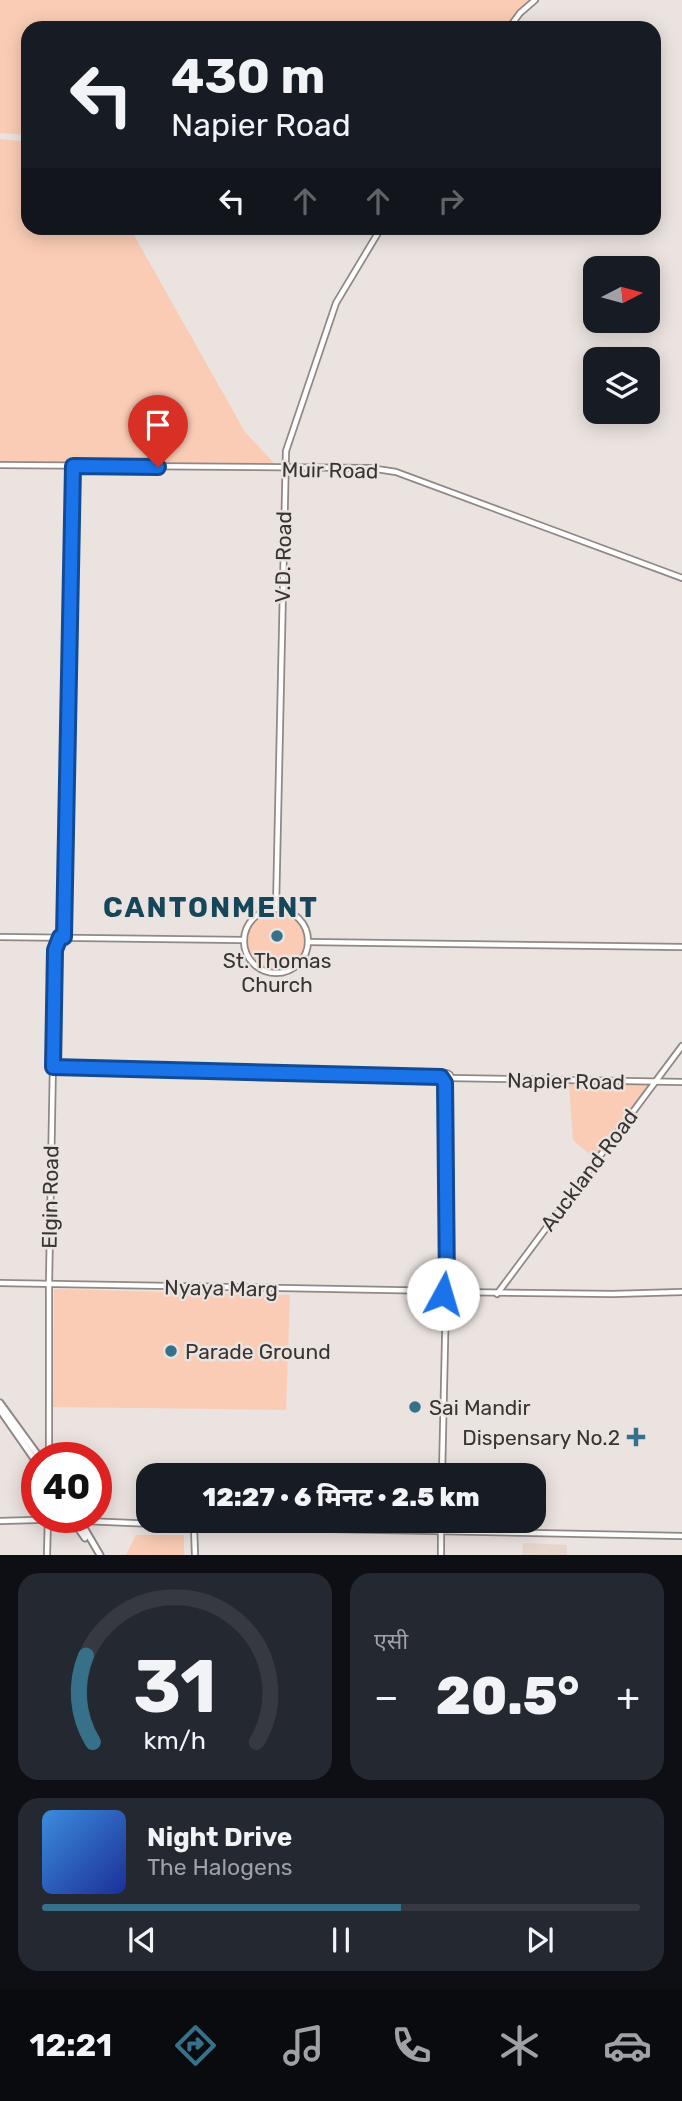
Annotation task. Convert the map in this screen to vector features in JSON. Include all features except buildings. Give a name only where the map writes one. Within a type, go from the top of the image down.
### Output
[{"type":"main road","points":[[0,1403],[28,1442]]},
{"type":"main road","points":[[0,1410],[22,1442]]},
{"type":"main road","points":[[84,1533],[98,1555]]},
{"type":"street","points":[[514,21],[535,0]]},
{"type":"street","name":"V.D. Road","points":[[276,908],[286,451],[336,303],[377,235]]},
{"type":"street","name":"Muir Road","points":[[0,465],[370,468],[396,472],[682,578]]},
{"type":"street","name":"Elgin Road","points":[[50,1442],[49,1284],[55,950],[62,937],[73,466]]},
{"type":"street","points":[[276,908],[284,909],[299,918],[304,925],[308,942],[301,961],[284,972],[274,973],[264,971],[249,959],[243,940],[246,927],[255,916],[261,911],[276,908]]},
{"type":"street","points":[[0,937],[243,940]]},
{"type":"street","points":[[308,942],[682,947]]},
{"type":"street","name":"Auckland Road","points":[[497,1294],[682,1046]]},
{"type":"street","points":[[53,1067],[441,1077],[448,1080],[451,1298],[446,1298]]},
{"type":"street","name":"Napier Road","points":[[441,1077],[445,1073],[449,1074],[448,1080],[682,1082]]},
{"type":"street","name":"Nyaya Marg","points":[[0,1283],[449,1290],[497,1294],[682,1293]]},
{"type":"street","points":[[442,1463],[446,1298],[449,1290]]},
{"type":"street","points":[[0,1521],[21,1520]]},
{"type":"street","points":[[112,1523],[136,1524]]},
{"type":"street","points":[[47,1555],[48,1533]]},
{"type":"street","points":[[194,1533],[195,1555]]},
{"type":"street","points":[[441,1533],[441,1555]]},
{"type":"street","points":[[537,1533],[682,1536]]},
{"type":"shaded area","points":[[0,0],[532,0],[513,21],[21,21],[21,134],[0,133]]},
{"type":"shaded area","points":[[0,139],[21,141],[21,235],[134,235],[245,432],[274,463],[274,467],[0,462]]},
{"type":"shaded area","points":[[269,911],[281,911],[300,924],[305,941],[303,953],[292,966],[281,971],[269,971],[250,958],[245,947],[245,935],[258,916]]},
{"type":"shaded area","points":[[569,1084],[650,1085],[594,1158],[573,1140]]},
{"type":"shaded area","name":"Parade Ground","points":[[54,1289],[290,1295],[286,1410],[53,1407]]},
{"type":"shaded area","points":[[136,1535],[184,1535],[184,1555],[126,1555]]},
{"type":"shaded area","points":[[523,1543],[567,1545],[567,1555],[522,1555]]},
{"type":"place","name":"St. Thomas Church","points":[[277,936]]},
{"type":"place","name":"Parade Ground","points":[[171,1351]]},
{"type":"place","name":"Sai Mandir","points":[[415,1407]]},
{"type":"place","name":"Dispensary No.2","points":[[636,1437]]},
{"type":"district","name":"CANTONMENT","points":[[211,907]]},
{"type":"route","points":[[158,467],[73,466],[64,937],[60,937],[55,950],[53,1067],[441,1077],[445,1083],[446,1177],[447,1287],[443,1294]]}]
